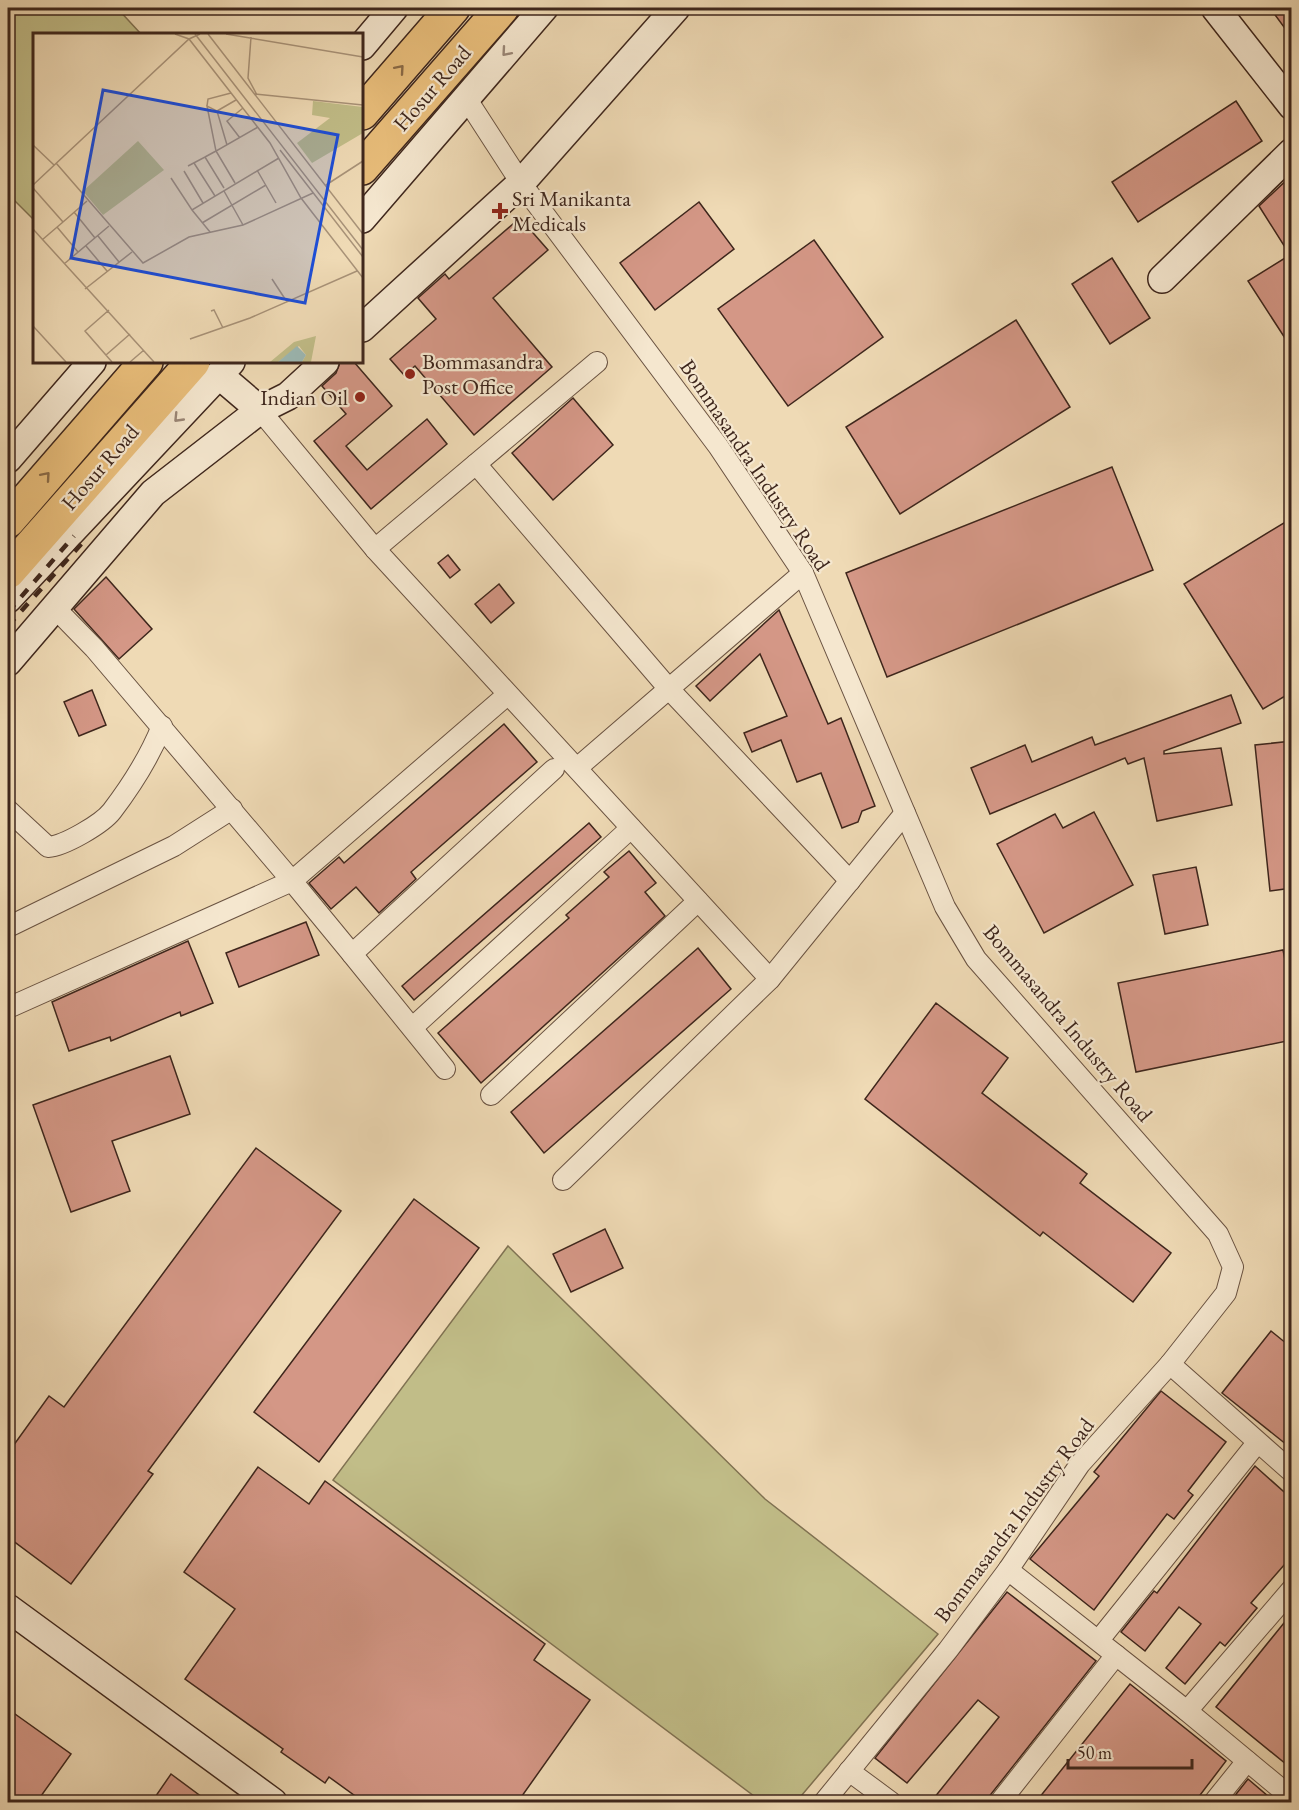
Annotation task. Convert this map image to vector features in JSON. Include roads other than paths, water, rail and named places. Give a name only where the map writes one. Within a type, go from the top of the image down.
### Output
[{"type":"highway","name":"Hosur Road","points":[[363,112],[453,8]]},
{"type":"highway","name":"Hosur Road","points":[[363,167],[502,8]]},
{"type":"highway","name":"Hosur Road","points":[[8,521],[145,363]]},
{"type":"highway","name":"Hosur Road","points":[[8,572],[214,366]]},
{"type":"street","points":[[363,218],[544,8]]},
{"type":"street","points":[[363,326],[521,183],[676,8]]},
{"type":"street","points":[[1215,8],[1292,106]]},
{"type":"street","points":[[363,45],[387,10]]},
{"type":"street","name":"Bommasandra Industry Road","points":[[466,98],[521,183],[718,446],[803,573],[945,907],[976,959],[1218,1234],[1233,1267],[1226,1293],[1170,1364],[1080,1464],[1008,1570],[948,1650],[824,1803]]},
{"type":"street","points":[[1162,279],[1292,152]]},
{"type":"street","points":[[375,549],[597,362]]},
{"type":"street","points":[[8,459],[91,363]]},
{"type":"street","points":[[8,663],[153,493],[260,410],[288,396],[324,363]]},
{"type":"street","points":[[8,599],[129,469],[214,366],[260,410],[375,549],[770,979]]},
{"type":"street","points":[[476,464],[669,689],[850,881]]},
{"type":"street","points":[[129,469],[153,493]]},
{"type":"street","points":[[577,768],[803,573]]},
{"type":"street","points":[[55,608],[94,648],[162,726],[413,1027],[445,1069]]},
{"type":"street","points":[[8,1008],[292,881],[507,695]]},
{"type":"street","points":[[8,810],[48,847],[68,841],[111,813],[148,757],[162,726]]},
{"type":"street","points":[[352,954],[554,769]]},
{"type":"street","points":[[8,927],[174,846],[232,809]]},
{"type":"street","points":[[563,1180],[770,979],[905,813]]},
{"type":"street","points":[[413,1027],[632,828]]},
{"type":"street","points":[[491,1095],[698,901]]},
{"type":"street","points":[[1170,1364],[1292,1472]]},
{"type":"street","points":[[1099,1641],[1257,1443]]},
{"type":"street","points":[[1008,1570],[1116,1654],[1292,1798]]},
{"type":"street","points":[[1187,1711],[1292,1589]]},
{"type":"street","points":[[8,1608],[273,1803]]},
{"type":"street","points":[[1000,1803],[1116,1654]]},
{"type":"street","points":[[1214,1803],[1247,1761]]},
{"type":"street","points":[[849,1771],[891,1803]]},
{"type":"railway","points":[[8,612],[74,536]]},
{"type":"railway","points":[[8,626],[83,542]]},
{"type":"place","name":"Sri Manikanta Medicals","points":[[500,211]]},
{"type":"place","name":"Bommasandra Post Office","points":[[410,374]]},
{"type":"place","name":"Indian Oil","points":[[360,397]]}]
